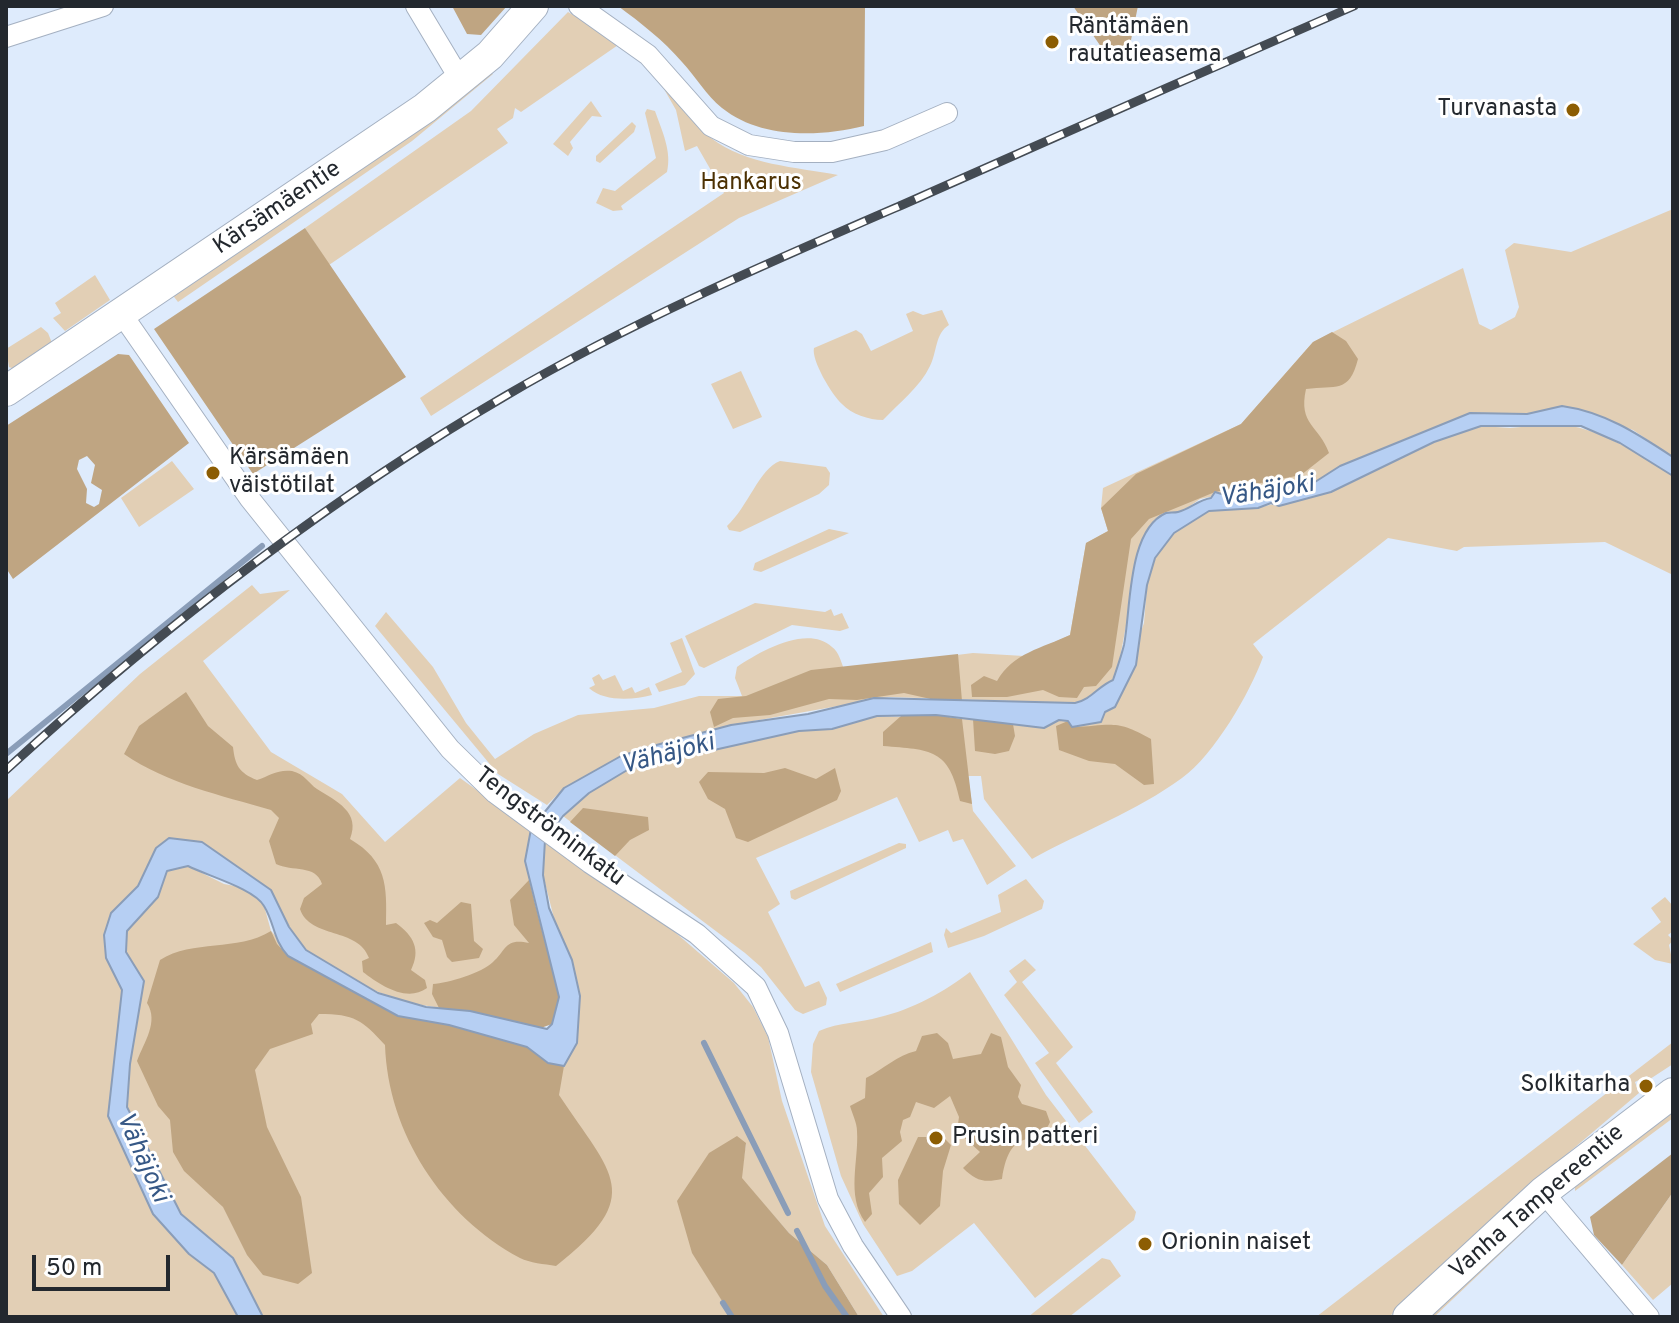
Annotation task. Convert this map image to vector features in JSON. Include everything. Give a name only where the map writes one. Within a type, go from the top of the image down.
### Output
[{"type":"street","points":[[6,36],[103,6]]},
{"type":"street","points":[[416,6],[461,81]]},
{"type":"street","name":"Kärsämäentie","points":[[6,391],[380,140],[461,81],[512,33],[533,6]]},
{"type":"street","points":[[579,6],[648,55],[711,126],[749,145],[794,152],[832,152],[885,140],[947,113]]},
{"type":"street","name":"Tengströminkatu","points":[[121,313],[250,499],[450,749],[495,793],[590,863],[697,934],[756,987],[778,1033],[828,1199],[853,1246],[901,1317]]},
{"type":"street","name":"Vanha Tampereentie","points":[[1408,1317],[1543,1192],[1673,1093]]},
{"type":"street","points":[[1543,1192],[1649,1317]]},
{"type":"green space","points":[[568,12],[621,43],[521,112],[515,108],[513,118],[497,129],[508,143],[329,265],[305,228],[471,111]]},
{"type":"green space","points":[[490,72],[493,74],[412,141],[178,302],[171,293]]},
{"type":"green space","name":"Hankarus","points":[[660,82],[697,125],[725,147],[772,164],[838,175],[739,218],[431,416],[420,398],[724,193],[697,146],[685,151],[676,110]]},
{"type":"green space","points":[[591,101],[602,117],[592,116],[570,142],[573,148],[568,156],[553,144]]},
{"type":"green space","points":[[647,109],[655,111],[663,134],[668,156],[667,172],[621,206],[623,210],[613,211],[596,203],[603,188],[615,191],[656,158],[645,113]]},
{"type":"green space","points":[[632,122],[636,126],[634,132],[600,163],[596,161],[596,156]]},
{"type":"green space","points":[[1673,209],[1673,457],[1633,430],[1562,406],[1527,414],[1470,413],[1340,466],[1315,482],[1278,483],[1200,499],[1142,540],[1119,663],[1113,680],[1075,703],[889,697],[731,725],[621,756],[564,788],[547,805],[498,774],[375,626],[386,612],[433,667],[466,723],[495,759],[534,734],[578,715],[654,708],[699,696],[742,696],[735,678],[737,667],[770,648],[797,639],[810,638],[832,647],[844,669],[973,653],[1024,656],[1070,635],[1086,543],[1108,531],[1101,508],[1103,488],[1241,424],[1313,342],[1463,268],[1479,324],[1491,330],[1515,317],[1519,307],[1505,250],[1514,243],[1571,252]]},
{"type":"green space","points":[[95,275],[110,300],[65,331],[53,318],[61,313],[55,303]]},
{"type":"green space","points":[[942,310],[949,325],[939,338],[926,374],[883,420],[866,418],[846,408],[838,400],[819,369],[814,348],[856,330],[862,334],[871,351],[913,331],[906,314],[913,311],[923,315]]},
{"type":"green space","points":[[41,327],[52,343],[17,370],[9,367],[6,349]]},
{"type":"green space","points":[[741,371],[762,417],[733,429],[711,384]]},
{"type":"green space","points":[[1555,424],[1602,435],[1673,476],[1673,575],[1605,542],[1464,547],[1457,551],[1388,538],[1253,644],[1263,657],[1240,705],[1218,739],[1194,768],[1146,801],[1032,859],[984,799],[981,776],[968,776],[973,811],[1016,866],[987,885],[963,839],[953,842],[948,830],[919,842],[897,797],[756,858],[780,904],[768,912],[805,987],[819,981],[827,998],[826,1005],[803,1014],[795,1010],[761,967],[745,953],[563,816],[589,793],[629,769],[799,731],[832,729],[877,716],[973,719],[1044,728],[1059,720],[1068,721],[1115,707],[1144,623],[1147,585],[1155,558],[1174,533],[1209,511],[1258,508],[1323,491],[1434,442],[1481,426],[1510,428]]},
{"type":"green space","points":[[172,461],[194,489],[139,527],[121,498]]},
{"type":"green space","points":[[780,461],[826,467],[830,473],[829,485],[819,494],[740,532],[729,530],[727,526],[760,480]]},
{"type":"green space","points":[[829,529],[849,533],[761,572],[753,570],[755,563]]},
{"type":"green space","points":[[252,585],[260,594],[290,590],[203,661],[271,752],[342,794],[385,842],[460,778],[531,829],[534,906],[559,997],[477,1008],[453,1008],[405,1001],[379,992],[332,969],[309,953],[290,928],[271,890],[156,848],[138,886],[111,913],[106,958],[122,990],[108,1116],[189,1254],[214,1273],[238,1317],[6,1317],[6,801],[140,674]]},
{"type":"green space","points":[[755,603],[825,612],[831,609],[834,616],[842,613],[849,628],[840,631],[792,625],[704,668],[699,666],[685,636]]},
{"type":"green space","points":[[682,638],[695,674],[685,685],[659,692],[655,684],[682,672],[670,643]]},
{"type":"green space","points":[[599,674],[603,680],[615,675],[623,691],[632,687],[635,693],[649,687],[652,695],[628,699],[602,696],[589,688],[595,685],[592,678]]},
{"type":"green space","points":[[545,840],[662,921],[734,983],[753,1007],[768,1037],[782,1101],[825,1226],[884,1317],[859,1317],[827,1265],[789,1233],[741,1178],[746,1143],[693,1253],[732,1317],[263,1317],[233,1258],[181,1214],[127,1107],[130,1064],[144,982],[126,952],[127,931],[158,897],[167,871],[188,866],[224,884],[246,888],[263,902],[271,931],[310,970],[564,1066],[558,934],[543,875]]},
{"type":"green space","points":[[899,843],[906,844],[906,848],[795,900],[791,898],[790,891]]},
{"type":"green space","points":[[1026,879],[1044,901],[1042,909],[984,936],[948,948],[944,935],[946,928],[951,933],[1001,912],[998,895]]},
{"type":"green space","points":[[1665,897],[1673,906],[1673,931],[1668,935],[1673,940],[1669,945],[1673,964],[1655,960],[1633,944],[1661,922],[1651,908]]},
{"type":"green space","points":[[931,942],[933,952],[840,992],[836,984]]},
{"type":"green space","points":[[1025,959],[1036,970],[1022,982],[1073,1047],[1056,1063],[1093,1112],[1079,1123],[1035,1063],[1049,1053],[1004,995],[1017,982],[1009,971]]},
{"type":"green space","points":[[970,972],[1046,1095],[1136,1212],[1134,1220],[1035,1298],[974,1223],[912,1271],[897,1276],[863,1224],[841,1176],[811,1072],[813,1044],[819,1031],[904,1010],[939,993]]},
{"type":"green space","points":[[1673,1042],[1673,1064],[1650,1079],[1647,1076],[1635,1082],[1639,1093],[1534,1182],[1389,1317],[1316,1317]]},
{"type":"green space","points":[[1673,1108],[1673,1118],[1575,1191],[1575,1184]]},
{"type":"green space","points":[[1673,1192],[1673,1283],[1653,1300],[1622,1265]]},
{"type":"green space","points":[[1531,1220],[1534,1222],[1434,1317],[1427,1317]]},
{"type":"green space","points":[[1102,1258],[1110,1260],[1121,1276],[1069,1317],[1028,1317]]},
{"type":"shaded area","points":[[452,6],[507,6],[481,35],[467,34]]},
{"type":"shaded area","points":[[618,6],[865,6],[864,126],[828,132],[791,133],[737,118],[716,103],[667,46]]},
{"type":"shaded area","points":[[1073,6],[1138,6],[1130,45],[1108,57]]},
{"type":"shaded area","points":[[305,228],[406,377],[253,474],[154,329]]},
{"type":"shaded area","points":[[1332,332],[1346,341],[1358,359],[1346,383],[1306,389],[1304,401],[1307,418],[1329,453],[1301,475],[1215,492],[1149,519],[1131,539],[1112,667],[1096,686],[1084,687],[1077,698],[1059,697],[1043,690],[1007,697],[972,697],[971,685],[984,676],[997,681],[1020,658],[1070,635],[1086,543],[1108,531],[1101,508],[1136,474],[1241,424],[1313,342]]},
{"type":"shaded area","points":[[118,354],[129,355],[189,443],[13,579],[6,568],[6,426]],"holes":[[[87,456],[95,465],[91,483],[102,490],[99,504],[94,507],[86,503],[87,489],[77,469],[79,460]]]},
{"type":"shaded area","points":[[958,654],[962,701],[935,700],[904,693],[857,700],[829,699],[770,715],[733,718],[714,727],[710,712],[718,699],[746,696],[811,670]]},
{"type":"shaded area","points":[[186,692],[208,726],[233,747],[237,764],[246,774],[257,780],[282,771],[296,772],[345,808],[352,821],[350,839],[371,856],[382,875],[386,925],[396,923],[411,938],[415,956],[411,970],[425,980],[427,988],[411,994],[385,987],[363,972],[362,961],[369,958],[355,941],[323,930],[305,918],[300,909],[304,898],[322,884],[309,871],[276,864],[269,841],[279,818],[271,810],[176,781],[124,754],[139,726]]},
{"type":"shaded area","points":[[936,715],[962,719],[972,804],[960,801],[950,771],[935,755],[926,751],[883,746],[883,732],[901,716]]},
{"type":"shaded area","points":[[973,719],[1013,724],[1015,736],[1009,751],[995,754],[975,751]]},
{"type":"shaded area","points":[[1068,721],[1072,727],[1120,726],[1151,739],[1154,784],[1144,785],[1115,764],[1089,761],[1059,750],[1056,726]]},
{"type":"shaded area","points":[[785,768],[816,779],[835,768],[841,791],[837,800],[748,842],[736,838],[725,809],[708,799],[699,782],[708,772],[764,773]]},
{"type":"shaded area","points":[[583,808],[648,817],[649,830],[630,840],[615,856],[570,822]]},
{"type":"shaded area","points":[[529,880],[559,997],[552,1024],[538,1029],[470,1011],[439,1008],[432,994],[433,984],[456,980],[481,970],[510,944],[529,943],[514,925],[510,900]]},
{"type":"shaded area","points":[[461,902],[471,904],[474,941],[483,949],[479,958],[452,962],[447,957],[442,940],[433,937],[424,923],[430,920],[437,923]]},
{"type":"shaded area","points":[[271,931],[288,956],[398,1016],[449,1025],[527,1047],[548,1063],[564,1066],[559,1095],[594,1145],[612,1184],[611,1202],[602,1221],[584,1242],[556,1266],[537,1263],[520,1258],[466,1219],[424,1169],[408,1140],[388,1078],[385,1045],[357,1020],[341,1015],[319,1014],[311,1024],[313,1034],[270,1049],[255,1070],[267,1127],[301,1197],[312,1273],[298,1284],[263,1275],[247,1255],[223,1207],[184,1171],[173,1152],[170,1120],[158,1106],[137,1061],[151,1025],[147,1003],[160,960],[186,950],[244,941]]},
{"type":"shaded area","points":[[937,1033],[948,1043],[953,1059],[981,1054],[991,1033],[1001,1037],[1008,1067],[1021,1085],[1018,1097],[1022,1104],[1046,1111],[1050,1122],[1045,1131],[1011,1149],[1002,1179],[985,1181],[963,1168],[980,1152],[957,1131],[959,1117],[950,1096],[934,1108],[916,1102],[910,1117],[903,1120],[900,1132],[902,1141],[882,1158],[883,1177],[869,1193],[872,1214],[865,1222],[856,1201],[857,1131],[850,1106],[865,1098],[866,1078],[916,1051],[922,1036]]},
{"type":"shaded area","points":[[737,1136],[746,1143],[742,1178],[789,1233],[827,1265],[859,1317],[732,1317],[692,1253],[677,1201],[709,1153]]},
{"type":"shaded area","points":[[918,1137],[943,1137],[951,1145],[943,1171],[940,1206],[920,1225],[899,1204],[898,1180]]},
{"type":"shaded area","points":[[1673,1153],[1673,1192],[1622,1265],[1594,1235],[1590,1217]]},
{"type":"water","name":"Vähäjoki","points":[[1562,406],[1593,413],[1647,440],[1673,457],[1673,476],[1620,443],[1581,426],[1481,426],[1434,442],[1331,492],[1279,506],[1271,503],[1258,508],[1209,511],[1174,533],[1155,558],[1147,585],[1136,665],[1115,707],[1105,712],[1101,722],[1072,727],[1068,721],[1059,720],[1044,728],[936,715],[877,716],[832,729],[799,731],[629,769],[589,793],[563,816],[545,840],[543,875],[549,908],[572,960],[580,996],[577,1043],[564,1066],[548,1063],[527,1047],[449,1025],[398,1016],[288,956],[279,944],[264,906],[251,894],[188,866],[167,871],[158,897],[127,931],[126,952],[144,981],[130,1064],[127,1107],[181,1214],[233,1258],[263,1317],[238,1317],[214,1273],[189,1254],[153,1214],[108,1116],[122,990],[106,958],[104,935],[111,913],[138,886],[156,848],[169,838],[202,842],[271,890],[289,927],[306,950],[378,993],[426,1007],[470,1011],[547,1029],[552,1024],[559,997],[525,861],[531,829],[564,788],[621,756],[649,747],[731,725],[808,714],[874,698],[1081,701],[1113,680],[1124,645],[1137,553],[1153,522],[1166,513],[1182,511],[1211,498],[1215,492],[1225,495],[1278,483],[1315,482],[1340,466],[1470,413],[1527,414]]},
{"type":"waterway","points":[[6,754],[262,546]]},
{"type":"waterway","points":[[704,1043],[788,1213]]},
{"type":"waterway","points":[[797,1231],[825,1286],[847,1317]]},
{"type":"waterway","points":[[723,1303],[732,1317]]},
{"type":"railway","points":[[6,770],[124,666],[246,569],[374,478],[507,395],[603,342],[751,271],[1354,6]]},
{"type":"place","name":"Räntämäen rautatieasema","points":[[1052,42]]},
{"type":"place","name":"Turvanasta","points":[[1573,110]]},
{"type":"place","name":"Kärsämäen väistötilat","points":[[213,473]]},
{"type":"place","name":"Solkitarha","points":[[1646,1086]]},
{"type":"place","name":"Prusin patteri","points":[[936,1138]]},
{"type":"place","name":"Orionin naiset","points":[[1145,1244]]}]
